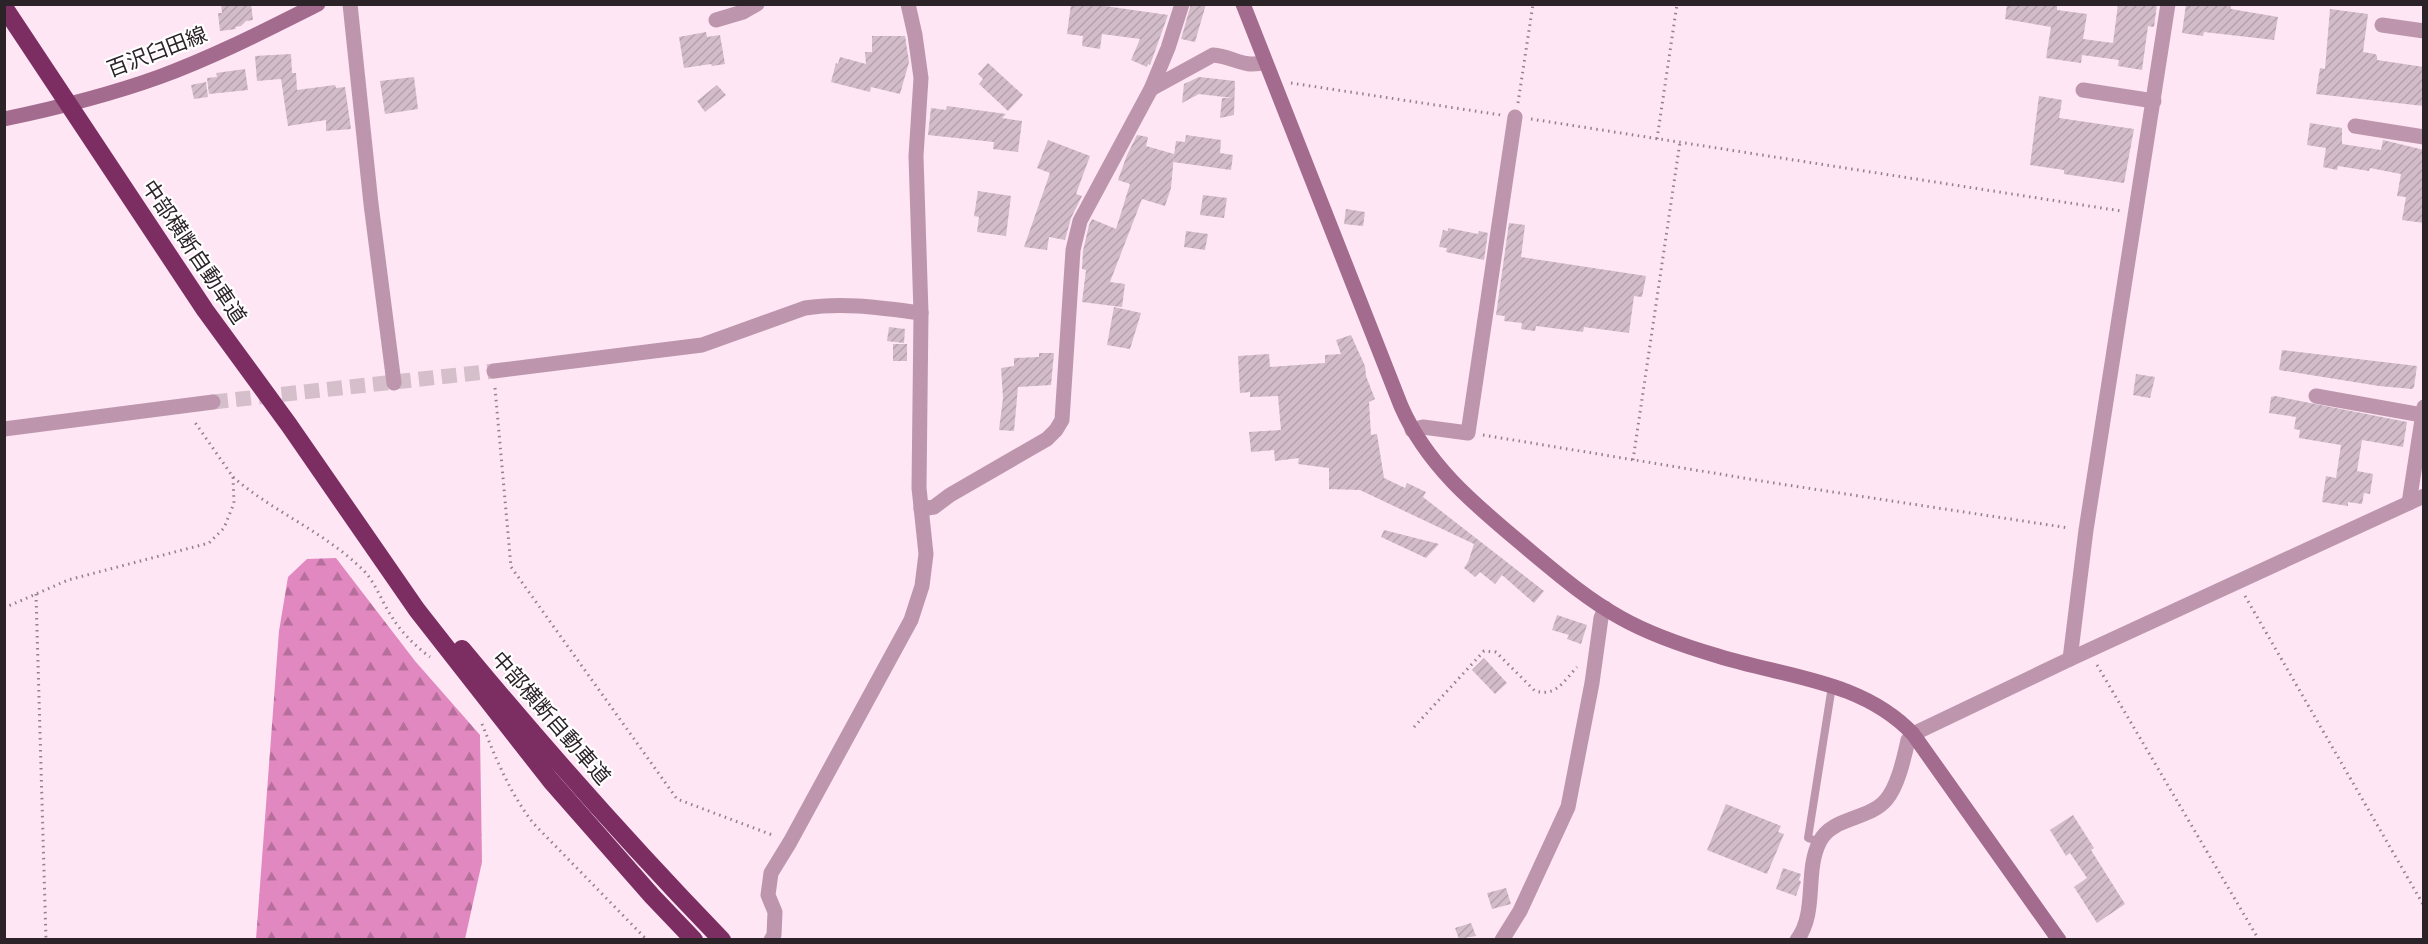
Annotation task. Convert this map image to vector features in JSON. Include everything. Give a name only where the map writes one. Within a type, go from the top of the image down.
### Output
[{"type":"highway","name":"中部横断自動車道","points":[[4,7],[205,310],[289,425],[417,610],[551,781],[652,896],[694,939]]},
{"type":"highway","name":"中部横断自動車道","points":[[352,519],[563,768],[668,884],[722,939]]},
{"type":"main road","name":"百沢臼田線","points":[[4,119],[80,102],[160,76],[204,59],[318,4]]},
{"type":"main road","points":[[1243,4],[1271,81],[1392,385],[1412,430],[1442,471],[1478,508],[1570,584],[1605,608],[1645,630],[1691,648],[1832,686],[1868,699],[1889,712],[1913,734],[2059,939]]},
{"type":"street","points":[[350,4],[371,204],[394,382]]},
{"type":"street","points":[[716,21],[743,12],[757,4]]},
{"type":"street","points":[[771,939],[774,935],[775,912],[768,896],[771,873],[911,620],[922,586],[926,554],[921,509],[921,313],[916,138],[921,78],[908,4]]},
{"type":"street","points":[[921,509],[934,507],[969,483],[1047,438],[1062,420],[1073,250],[1080,221],[1151,89],[1182,4]]},
{"type":"street","points":[[2070,659],[2086,530],[2168,4]]},
{"type":"street","points":[[2382,25],[2424,31]]},
{"type":"street","points":[[1151,89],[1214,55],[1246,64],[1255,65],[1264,62]]},
{"type":"street","points":[[2083,90],[2154,100]]},
{"type":"street","points":[[1412,430],[1423,428],[1468,433],[1515,117]]},
{"type":"street","points":[[2355,126],[2424,137]]},
{"type":"street","points":[[494,371],[702,345],[811,307],[858,305],[921,313]]},
{"type":"street","points":[[2316,396],[2423,411],[2409,503]]},
{"type":"street","points":[[4,429],[213,402]]},
{"type":"street","points":[[1797,939],[1803,932],[1807,918],[1815,856],[1820,842],[1827,831],[1877,808],[1885,801],[1892,790],[1908,740],[1913,734],[2424,496]]},
{"type":"street","points":[[1502,939],[1520,911],[1568,807],[1592,683],[1600,618],[1605,608]]},
{"type":"lane","points":[[1820,842],[1809,838],[1832,686]]},
{"type":"path","points":[[1515,117],[1533,4]]},
{"type":"path","points":[[1657,139],[1677,4]]},
{"type":"path","points":[[1271,81],[2136,213]]},
{"type":"path","points":[[1633,460],[1680,142]]},
{"type":"path","points":[[494,371],[511,567],[677,799],[790,842]]},
{"type":"path","points":[[183,406],[233,477],[249,491],[330,544],[361,568],[392,618],[411,641],[432,658]]},
{"type":"path","points":[[1468,433],[2086,530]]},
{"type":"path","points":[[4,608],[68,580],[209,543],[224,528],[234,504],[233,477]]},
{"type":"path","points":[[2238,582],[2424,906]]},
{"type":"path","points":[[36,594],[46,939]]},
{"type":"path","points":[[1414,727],[1484,651],[1496,652],[1535,691],[1542,693],[1556,690],[1597,646]]},
{"type":"path","points":[[2088,651],[2259,939]]},
{"type":"path","points":[[481,722],[497,762],[518,802],[533,823],[647,939]]},
{"type":"green space","points":[[336,558],[415,661],[480,735],[482,862],[465,939],[256,939],[279,631],[288,577],[307,559]]},
{"type":"building","points":[[221,4],[251,4],[253,20],[246,21],[241,26],[235,27],[236,29],[220,31],[218,13],[222,13]]},
{"type":"building","points":[[1071,4],[1091,4],[1168,15],[1150,65],[1148,64],[1147,67],[1131,60],[1140,39],[1102,34],[1100,49],[1082,46],[1083,36],[1067,34]]},
{"type":"building","points":[[1191,4],[1206,4],[1195,42],[1181,39]]},
{"type":"building","points":[[2007,4],[2057,4],[2057,10],[2087,14],[2083,39],[2113,43],[2118,4],[2157,4],[2154,27],[2148,26],[2142,70],[2118,66],[2119,60],[2082,55],[2081,63],[2046,58],[2051,27],[2005,19]]},
{"type":"building","points":[[2186,4],[2231,4],[2231,9],[2278,17],[2274,40],[2204,32],[2203,36],[2182,33]]},
{"type":"building","points":[[2330,9],[2368,14],[2363,52],[2375,54],[2377,60],[2424,67],[2424,106],[2316,94],[2320,68],[2325,69]]},
{"type":"building","points":[[706,32],[707,37],[720,35],[725,64],[684,68],[679,37]]},
{"type":"building","points":[[872,36],[905,36],[909,62],[900,94],[871,87],[870,92],[831,82],[840,57],[866,64],[865,52],[872,52]]},
{"type":"building","points":[[291,54],[292,73],[296,73],[297,90],[335,85],[336,88],[345,87],[351,129],[326,131],[326,120],[288,126],[281,79],[257,81],[255,56]]},
{"type":"building","points":[[988,63],[1023,95],[1008,111],[979,84],[983,79],[978,74]]},
{"type":"building","points":[[245,69],[248,90],[209,94],[207,78],[217,77],[216,73]]},
{"type":"building","points":[[414,77],[418,109],[385,114],[380,81]]},
{"type":"building","points":[[1199,77],[1235,81],[1234,115],[1220,118],[1222,98],[1233,98],[1199,94],[1182,103],[1184,84]]},
{"type":"building","points":[[206,82],[208,97],[194,99],[191,85]]},
{"type":"building","points":[[717,85],[726,95],[705,112],[697,101]]},
{"type":"building","points":[[2039,96],[2062,100],[2059,118],[2134,129],[2124,183],[2064,174],[2064,170],[2030,165]]},
{"type":"building","points":[[947,106],[1006,114],[1002,118],[1022,121],[1018,152],[993,149],[994,142],[928,135],[931,108],[946,110]]},
{"type":"building","points":[[2310,123],[2342,128],[2342,144],[2381,150],[2383,140],[2424,150],[2424,223],[2402,220],[2406,197],[2397,196],[2401,174],[2370,168],[2369,171],[2338,166],[2337,170],[2323,167],[2326,148],[2307,145]]},
{"type":"building","points":[[1137,135],[1148,137],[1146,146],[1174,154],[1171,188],[1165,206],[1142,199],[1110,282],[1125,284],[1122,307],[1082,302],[1086,270],[1082,269],[1083,251],[1089,225],[1092,219],[1116,229],[1130,184],[1118,180]]},
{"type":"building","points":[[1186,135],[1221,140],[1220,153],[1233,155],[1231,170],[1173,162],[1176,141],[1185,142]]},
{"type":"building","points":[[1048,140],[1090,156],[1076,194],[1082,196],[1071,218],[1065,240],[1049,237],[1047,250],[1024,247],[1050,173],[1037,168]]},
{"type":"building","points":[[978,191],[1011,196],[1006,236],[977,232],[979,217],[974,216]]},
{"type":"building","points":[[1203,195],[1227,198],[1224,218],[1200,215]]},
{"type":"building","points":[[1346,209],[1365,212],[1363,226],[1344,224]]},
{"type":"building","points":[[1509,223],[1525,225],[1521,257],[1646,276],[1642,297],[1634,296],[1629,333],[1584,327],[1583,332],[1536,326],[1535,331],[1521,329],[1522,323],[1504,321],[1505,316],[1496,315]]},
{"type":"building","points":[[1448,228],[1478,234],[1479,231],[1488,233],[1484,260],[1446,252],[1447,248],[1439,247],[1443,230],[1448,231]]},
{"type":"building","points":[[1186,231],[1208,234],[1205,250],[1184,247]]},
{"type":"building","points":[[1114,307],[1141,313],[1130,349],[1107,345]]},
{"type":"building","points":[[889,327],[905,329],[904,343],[887,341]]},
{"type":"building","points":[[1351,335],[1365,366],[1366,376],[1375,399],[1369,402],[1371,435],[1377,434],[1384,478],[1405,488],[1407,483],[1426,492],[1423,497],[1544,591],[1534,603],[1502,575],[1495,584],[1480,572],[1475,577],[1464,568],[1474,544],[1360,490],[1329,489],[1329,468],[1298,464],[1299,458],[1275,461],[1274,450],[1251,452],[1249,432],[1281,430],[1278,396],[1250,397],[1250,392],[1240,393],[1238,356],[1269,354],[1270,367],[1325,363],[1325,355],[1341,354],[1336,340]]},
{"type":"building","points":[[893,344],[907,344],[907,361],[893,361]]},
{"type":"building","points":[[2282,350],[2417,366],[2414,387],[2412,389],[2379,386],[2279,370]]},
{"type":"building","points":[[1039,353],[1054,353],[1051,385],[1018,387],[1014,431],[999,430],[1003,398],[1001,368],[1014,366],[1014,358],[1039,357]]},
{"type":"building","points":[[2136,374],[2155,377],[2150,398],[2133,395]]},
{"type":"building","points":[[2271,397],[2407,422],[2403,447],[2362,440],[2357,471],[2373,474],[2370,494],[2364,493],[2362,504],[2348,502],[2348,506],[2322,502],[2326,476],[2336,478],[2341,445],[2299,438],[2300,430],[2294,429],[2296,417],[2269,413]]},
{"type":"building","points":[[1384,530],[1439,544],[1426,558],[1381,537]]},
{"type":"building","points":[[1557,615],[1587,625],[1581,644],[1567,639],[1569,635],[1552,630]]},
{"type":"building","points":[[1484,658],[1507,683],[1495,694],[1472,670]]},
{"type":"building","points":[[1726,804],[1781,826],[1778,832],[1784,834],[1767,874],[1707,850]]},
{"type":"building","points":[[2073,815],[2094,848],[2091,850],[2125,904],[2097,923],[2074,887],[2087,878],[2070,853],[2066,856],[2050,830]]},
{"type":"building","points":[[1783,868],[1801,874],[1796,896],[1776,889]]},
{"type":"building","points":[[1506,888],[1511,904],[1492,909],[1487,893]]},
{"type":"building","points":[[1471,923],[1476,936],[1459,939],[1455,928]]},
{"type":"tunnel","points":[[213,402],[494,371]]}]
